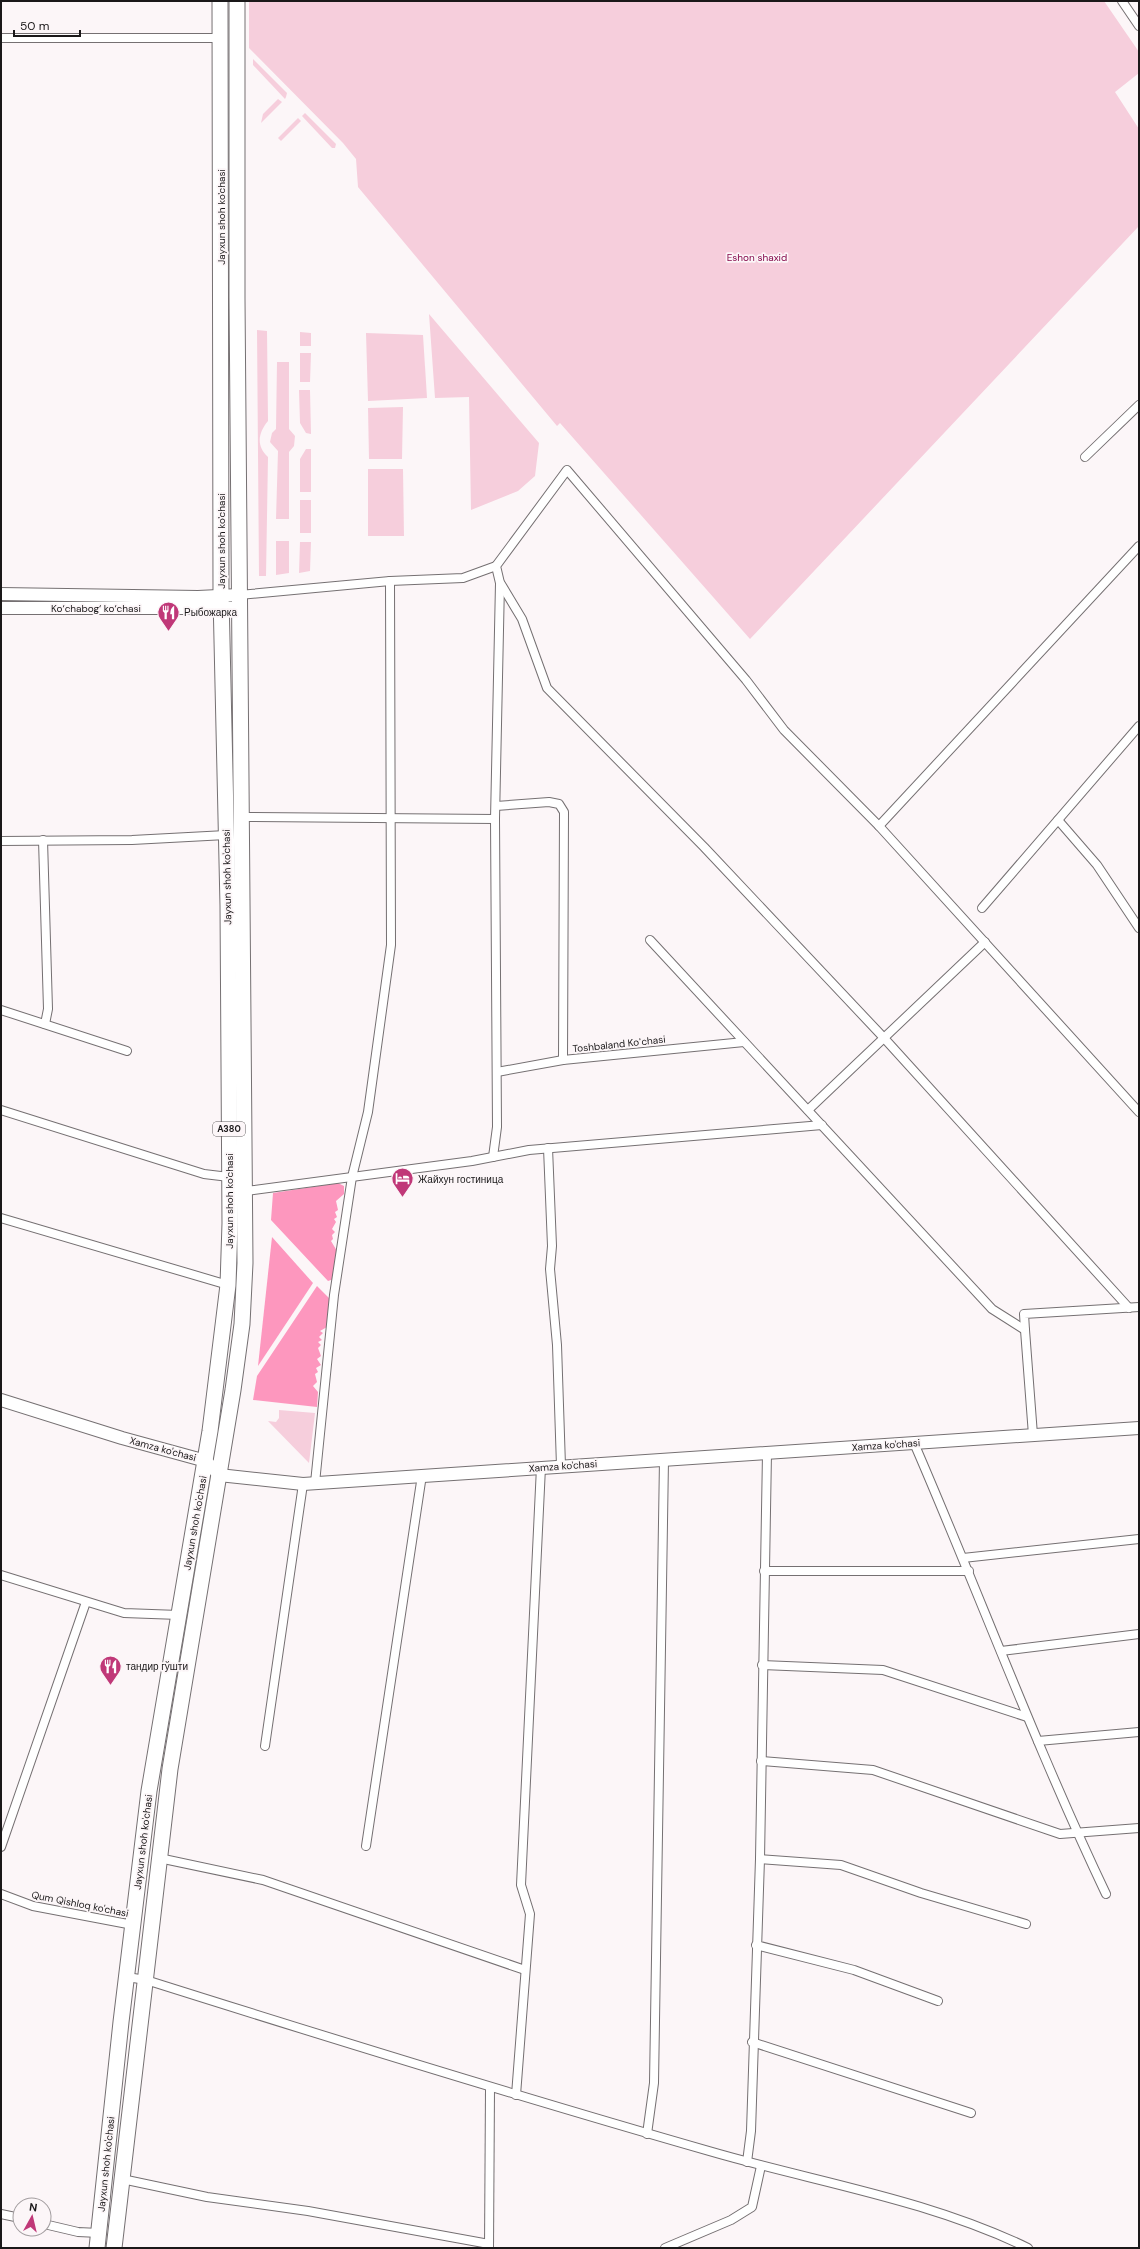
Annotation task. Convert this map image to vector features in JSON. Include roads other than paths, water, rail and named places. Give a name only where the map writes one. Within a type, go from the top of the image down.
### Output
[{"type":"highway","name":"Jayxun shoh ko'chasi","points":[[97,2248],[133,1925],[150,1791],[206,1461],[215,1402],[228,1285],[229,1177],[226,835],[221,603],[220,1]]},
{"type":"highway","name":"Jayxun shoh ko'chasi","points":[[114,2248],[170,1769],[219,1475],[242,1324],[246,1191],[243,817],[239,602],[237,1]]},
{"type":"highway","points":[[220,46],[238,53]]},
{"type":"highway","points":[[221,178],[237,179]]},
{"type":"highway","points":[[221,437],[238,437]]},
{"type":"street","points":[[1122,1],[1139,26]]},
{"type":"street","points":[[1,38],[220,46]]},
{"type":"street","points":[[1085,457],[1139,405]]},
{"type":"street","points":[[239,602],[390,580],[463,578],[496,566],[567,470],[746,680],[784,730],[879,826],[1139,1112]]},
{"type":"street","points":[[879,826],[1138,550]]},
{"type":"street","points":[[493,1157],[497,1127],[495,819],[500,583],[496,566]]},
{"type":"street","points":[[265,1746],[309,1484],[334,1295],[352,1177],[368,1112],[391,945],[390,580]]},
{"type":"street","points":[[500,583],[522,619],[547,688],[704,847],[884,1038],[1129,1308]]},
{"type":"street","name":"Ko‘chabog‘ ko‘chasi","points":[[1,594],[221,603]]},
{"type":"street","name":"Ko‘chabog‘ ko‘chasi","points":[[1,608],[239,602]]},
{"type":"street","points":[[982,908],[1138,731]]},
{"type":"street","points":[[496,806],[549,802],[559,804],[564,812],[562,1060]]},
{"type":"street","points":[[243,817],[495,819]]},
{"type":"street","points":[[1058,820],[1097,865],[1139,928]]},
{"type":"street","points":[[1,840],[132,840],[226,835]]},
{"type":"street","points":[[43,840],[48,1009],[45,1024]]},
{"type":"street","points":[[650,940],[992,1309],[1025,1330]]},
{"type":"street","points":[[808,1110],[985,942]]},
{"type":"street","points":[[1,1010],[128,1051]]},
{"type":"street","name":"Toshbaland Koʻchasi","points":[[497,1072],[562,1060],[744,1042]]},
{"type":"street","points":[[1,1110],[204,1174],[229,1177]]},
{"type":"street","points":[[246,1191],[548,1148],[822,1125]]},
{"type":"street","points":[[548,1148],[552,1246],[550,1269],[557,1345],[562,1466]]},
{"type":"street","points":[[1,1218],[228,1285]]},
{"type":"street","points":[[1032,1436],[1024,1314],[1139,1307]]},
{"type":"street","name":"Xamza ko'chasi","points":[[1,1400],[122,1438],[206,1461],[219,1475],[309,1484],[541,1467],[1139,1428]]},
{"type":"street","points":[[914,1443],[969,1571],[1027,1717],[1077,1833],[1106,1894]]},
{"type":"street","points":[[747,2162],[751,2131],[752,2042],[760,1859],[766,1453]]},
{"type":"street","points":[[647,2134],[654,2083],[664,1460]]},
{"type":"street","points":[[516,2095],[530,1914],[521,1885],[541,1467]]},
{"type":"street","points":[[366,1846],[422,1476]]},
{"type":"street","points":[[963,1558],[1139,1539]]},
{"type":"street","points":[[764,1571],[969,1571]]},
{"type":"street","points":[[1,1575],[124,1613],[179,1615]]},
{"type":"street","points":[[1,1847],[86,1602]]},
{"type":"street","points":[[1001,1651],[1139,1634]]},
{"type":"street","points":[[762,1665],[883,1670],[1027,1717]]},
{"type":"street","points":[[1038,1741],[1139,1732]]},
{"type":"street","points":[[761,1761],[873,1770],[1060,1834],[1139,1828]]},
{"type":"street","points":[[159,1858],[263,1880],[525,1970]]},
{"type":"street","points":[[760,1859],[841,1865],[921,1892],[1026,1924]]},
{"type":"street","name":"Qum Qishloq ko'chasi","points":[[1,1894],[33,1906],[133,1925]]},
{"type":"street","points":[[756,1945],[854,1970],[938,2001]]},
{"type":"street","points":[[127,1977],[146,1980],[490,2088],[647,2134],[761,2166],[911,2203],[1002,2235],[1028,2248]]},
{"type":"street","points":[[752,2042],[971,2113]]},
{"type":"street","points":[[122,2179],[207,2197],[308,2211],[489,2246],[490,2088]]},
{"type":"street","points":[[665,2248],[731,2220],[752,2207],[761,2166]]},
{"type":"street","points":[[1,2214],[12,2216]]},
{"type":"street","points":[[52,2226],[78,2232],[99,2233]]},
{"type":"place","name":"Рыбожарка","points":[[168,632]]},
{"type":"place","name":"Жайхун гостиница","points":[[402,1198]]},
{"type":"place","name":"тандир гўшти","points":[[110,1686]]},
{"type":"park label","name":"Eshon shaxid","points":[[757,257]]}]
